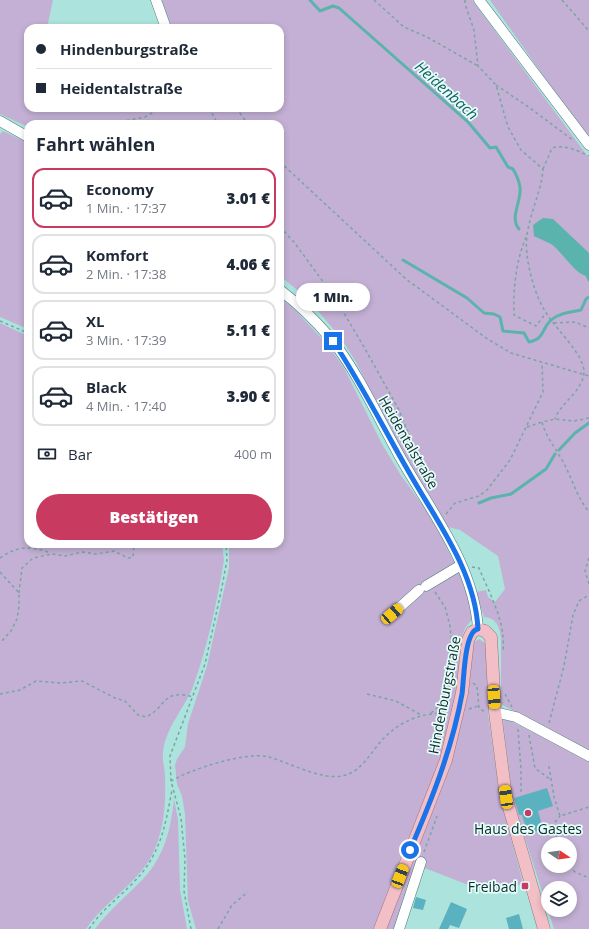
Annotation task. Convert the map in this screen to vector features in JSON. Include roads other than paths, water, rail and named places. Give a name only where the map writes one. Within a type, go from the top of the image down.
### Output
[{"type":"main road","name":"Hindenburgstraße","points":[[380,929],[446,760],[463,711],[468,640],[472,632],[478,629],[489,634],[492,643],[495,712],[506,797],[544,929]]},
{"type":"street","points":[[156,0],[165,24]]},
{"type":"street","points":[[479,0],[589,145]]},
{"type":"street","points":[[0,121],[24,135]]},
{"type":"street","name":"Heidentalstraße","points":[[284,293],[310,314],[333,341],[349,365],[406,469],[441,525],[475,603],[478,629]]},
{"type":"street","points":[[392,614],[422,588],[460,566]]},
{"type":"street","points":[[495,712],[516,717],[589,756]]},
{"type":"street","points":[[399,929],[421,862]]},
{"type":"water","points":[[543,218],[553,219],[589,253],[589,276],[579,273],[551,244],[534,236],[533,225]]},
{"type":"waterway","name":"Heidenbach","points":[[310,0],[320,11],[333,6],[339,8],[468,122],[490,148],[496,147],[508,167],[513,169],[519,182],[520,192],[515,214],[516,224],[519,229]]},
{"type":"waterway","points":[[403,260],[467,298],[484,313],[494,314],[500,317],[503,331],[524,333],[529,342],[538,339],[548,323],[554,318],[565,313],[581,310],[586,299],[589,297]]},
{"type":"waterway","name":"Heidenbach","points":[[586,273],[589,280]]},
{"type":"waterway","points":[[559,450],[575,433],[589,423]]},
{"type":"waterway","points":[[479,503],[491,498],[511,494],[546,469],[555,454]]},
{"type":"place","name":"Haus des Gastes","points":[[528,813]]},
{"type":"place","name":"Freibad","points":[[525,886]]}]
